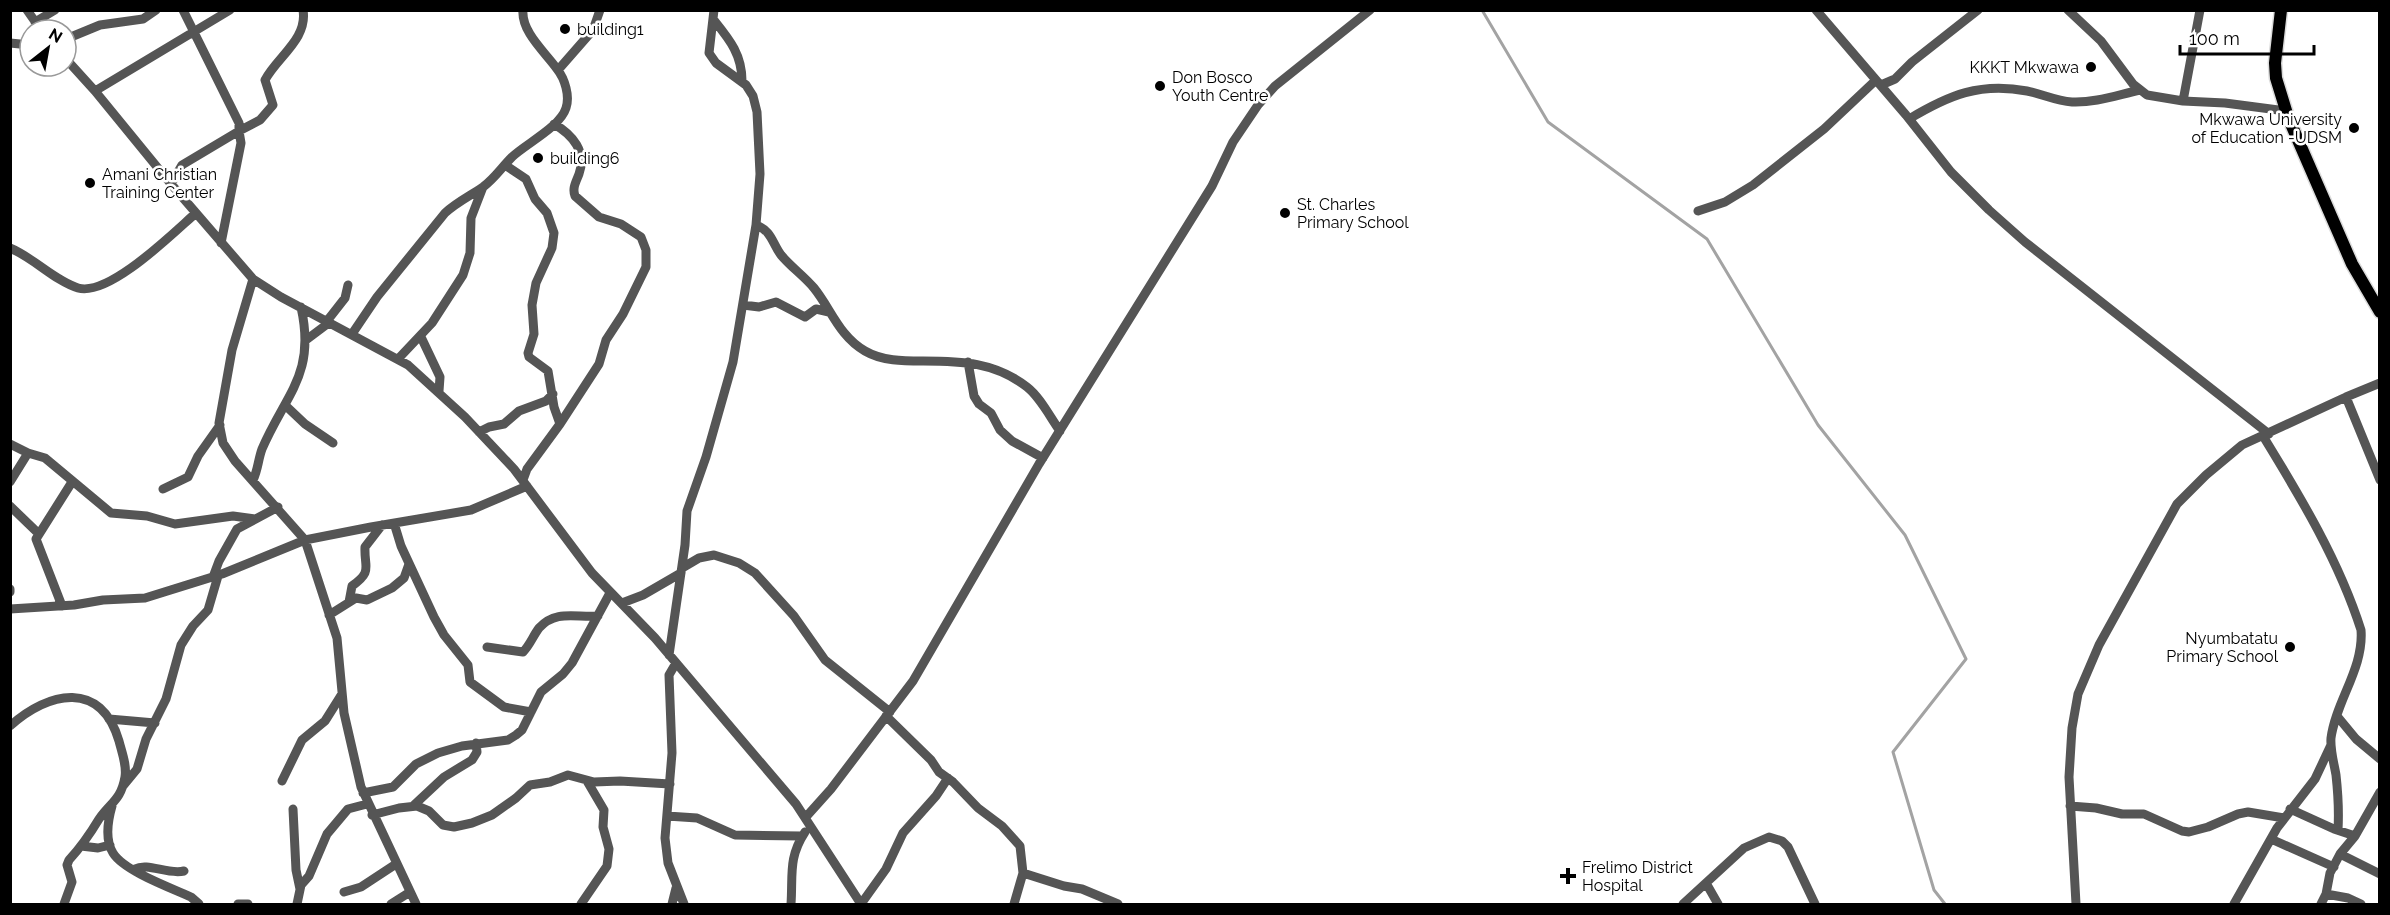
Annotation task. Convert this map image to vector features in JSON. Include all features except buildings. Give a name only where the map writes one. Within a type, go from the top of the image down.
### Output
[{"type":"main road","points":[[2282,10],[2274,63],[2286,111],[2352,264],[2379,312]]},
{"type":"street","points":[[78,34],[100,25],[143,19],[156,10]]},
{"type":"street","points":[[183,10],[239,123],[241,143],[221,243]]},
{"type":"street","points":[[95,91],[230,10]]},
{"type":"street","points":[[171,184],[183,165],[260,120],[273,105],[265,80],[272,68],[290,49],[304,23],[303,10]]},
{"type":"street","points":[[352,334],[377,297],[445,213],[456,202],[483,187],[505,165],[560,119],[568,101],[563,80],[530,33],[523,10]]},
{"type":"street","points":[[558,70],[593,30],[600,10]]},
{"type":"street","points":[[791,904],[792,858],[807,821],[888,714],[932,650],[1043,458],[1212,186],[1233,142],[1258,105],[1275,86],[1370,10]]},
{"type":"street","points":[[1816,10],[1909,118],[1951,172],[2004,224],[2266,435],[2333,563],[2361,630],[2362,641],[2356,663],[2337,716],[2331,745],[2315,779],[2290,810],[2271,839],[2235,904]]},
{"type":"street","points":[[1698,211],[1725,202],[1753,185],[1824,129],[1878,82],[1895,79],[1912,62],[1978,10]]},
{"type":"street","points":[[2183,101],[2200,10]]},
{"type":"street","points":[[2072,12],[2101,41],[2140,90],[2155,98],[2225,103],[2286,111]]},
{"type":"street","points":[[713,15],[739,55],[742,81]]},
{"type":"street","points":[[669,655],[682,571],[688,505],[706,457],[727,386],[756,225],[760,174],[757,112],[753,96],[742,81],[716,63],[709,53],[713,15]]},
{"type":"street","points":[[78,72],[253,279],[408,365],[439,391],[479,432],[525,483],[592,573],[669,655],[796,804],[861,904],[886,869],[903,834],[948,778]]},
{"type":"street","points":[[1909,118],[1946,98],[1965,91],[1988,88],[2008,88],[2080,102],[2100,100],[2140,90]]},
{"type":"street","points":[[10,609],[145,598],[216,577],[305,540],[471,510],[525,483],[536,456],[599,364],[606,340],[623,314],[646,267],[647,258],[644,243],[636,233],[621,224],[599,217],[575,196],[574,187],[582,166],[581,155],[573,139],[554,124]]},
{"type":"street","points":[[505,165],[526,179],[535,199],[549,217],[553,230],[554,243],[538,279],[532,302],[534,334],[528,355],[548,371],[554,407],[560,424]]},
{"type":"street","points":[[398,359],[421,337],[444,307],[463,275],[470,252],[471,218],[483,187]]},
{"type":"street","points":[[10,249],[34,260],[70,284],[86,289],[129,271],[196,213]]},
{"type":"street","points":[[756,225],[770,234],[778,251],[812,285],[838,327],[855,345],[866,352],[895,360],[968,362],[1004,374],[1028,388],[1060,431]]},
{"type":"street","points":[[253,279],[232,351],[220,425],[226,449],[305,540],[337,638],[342,694],[350,744],[363,794],[416,904]]},
{"type":"street","points":[[306,340],[329,322],[345,298],[348,285]]},
{"type":"street","points":[[742,305],[759,307],[776,302],[804,317],[816,309],[829,312]]},
{"type":"street","points":[[253,480],[262,451],[286,406],[305,358],[306,340],[301,307]]},
{"type":"street","points":[[421,337],[440,377],[439,391]]},
{"type":"street","points":[[968,362],[974,396],[979,404],[991,413],[1000,430],[1012,441],[1043,458]]},
{"type":"street","points":[[2076,904],[2069,777],[2072,728],[2078,694],[2099,645],[2177,504],[2205,475],[2242,445],[2379,383]]},
{"type":"street","points":[[479,432],[504,424],[519,411],[546,401],[553,394]]},
{"type":"street","points":[[2346,397],[2379,480]]},
{"type":"street","points":[[286,406],[305,424],[333,443]]},
{"type":"street","points":[[163,489],[188,477],[198,456],[220,425]]},
{"type":"street","points":[[10,444],[45,458],[107,512],[147,516],[175,524],[233,516],[255,519]]},
{"type":"street","points":[[10,482],[28,453]]},
{"type":"street","points":[[62,606],[36,540],[72,482]]},
{"type":"street","points":[[10,506],[39,534]]},
{"type":"street","points":[[122,787],[137,769],[146,739],[166,699],[181,645],[193,626],[208,610],[219,561],[237,529],[278,507]]},
{"type":"street","points":[[394,523],[410,564],[444,635],[468,665],[469,679],[473,686],[504,707],[531,712]]},
{"type":"street","points":[[349,602],[352,586],[360,582],[368,566],[365,547],[382,525]]},
{"type":"street","points":[[621,603],[643,595],[708,555],[714,555],[746,567],[774,592],[825,660],[888,714],[948,778],[978,808],[1002,826],[1020,846],[1023,873],[1014,904]]},
{"type":"street","points":[[329,615],[359,597],[367,600],[392,588],[404,578],[410,564]]},
{"type":"street","points":[[363,794],[393,787],[416,764],[438,753],[476,743],[508,740],[522,730],[541,692],[563,674],[572,663],[610,592]]},
{"type":"street","points":[[487,646],[523,652],[538,630],[551,620],[569,614],[582,617],[598,616]]},
{"type":"street","points":[[676,663],[669,675],[672,753],[666,852],[684,904]]},
{"type":"street","points":[[282,781],[302,740],[325,721],[342,694]]},
{"type":"street","points":[[10,726],[38,705],[60,697],[83,699],[100,708],[109,719],[116,734],[125,764],[122,787],[118,799],[68,865],[72,882],[64,904]]},
{"type":"street","points":[[2337,716],[2356,739],[2379,759]]},
{"type":"street","points":[[109,719],[155,723]]},
{"type":"street","points":[[413,806],[444,777],[472,760],[477,752],[476,743]]},
{"type":"street","points":[[2331,745],[2339,805],[2338,831]]},
{"type":"street","points":[[372,815],[413,806],[429,811],[444,825],[454,827],[492,815],[530,785],[550,782],[568,775],[587,781],[670,784]]},
{"type":"street","points":[[581,904],[606,867],[609,849],[603,827],[604,810],[587,781]]},
{"type":"street","points":[[2321,904],[2340,854],[2377,803],[2379,792]]},
{"type":"street","points":[[297,904],[302,883],[309,876],[322,842],[330,830],[348,809],[367,804]]},
{"type":"street","points":[[111,806],[108,824],[110,845],[116,856],[135,869],[191,897],[199,904]]},
{"type":"street","points":[[2070,806],[2096,808],[2122,814],[2144,814],[2189,832],[2248,812],[2284,819]]},
{"type":"street","points":[[293,809],[296,870],[300,889]]},
{"type":"street","points":[[2290,810],[2355,836]]},
{"type":"street","points":[[667,816],[697,818],[735,834],[802,836]]},
{"type":"street","points":[[1683,904],[1744,848],[1769,837],[1782,841],[1788,847],[1815,904]]},
{"type":"street","points":[[2271,839],[2334,867]]},
{"type":"street","points":[[81,846],[98,848],[110,845]]},
{"type":"street","points":[[2340,854],[2379,874]]},
{"type":"street","points":[[344,892],[361,887],[396,864]]},
{"type":"street","points":[[135,869],[144,866],[173,872],[184,871]]},
{"type":"street","points":[[1023,873],[1064,886],[1082,889],[1118,904]]},
{"type":"street","points":[[1706,883],[1718,904]]},
{"type":"street","points":[[672,904],[676,886]]},
{"type":"street","points":[[391,904],[410,892]]},
{"type":"street","points":[[2326,894],[2348,898],[2361,904]]},
{"type":"street","points":[[238,904],[248,904]]},
{"type":"waterway","points":[[1482,10],[1548,122],[1707,239],[1818,425],[1905,535],[1966,659],[1893,752],[1934,890],[1945,904]]},
{"type":"place","name":"building1","points":[[565,29]]},
{"type":"place","name":"KKKT Mkwawa","points":[[2091,67]]},
{"type":"place","name":"Don Bosco Youth Centre","points":[[1160,86]]},
{"type":"place","name":"Mkwawa University of Education -UDSM","points":[[2354,128]]},
{"type":"place","name":"building6","points":[[538,158]]},
{"type":"place","name":"Amani Christian Training Center","points":[[90,183]]},
{"type":"place","name":"St. Charles Primary School","points":[[1285,213]]},
{"type":"place","name":"Nyumbatatu Primary School","points":[[2290,647]]},
{"type":"place","name":"Frelimo District Hospital","points":[[1568,876]]}]
